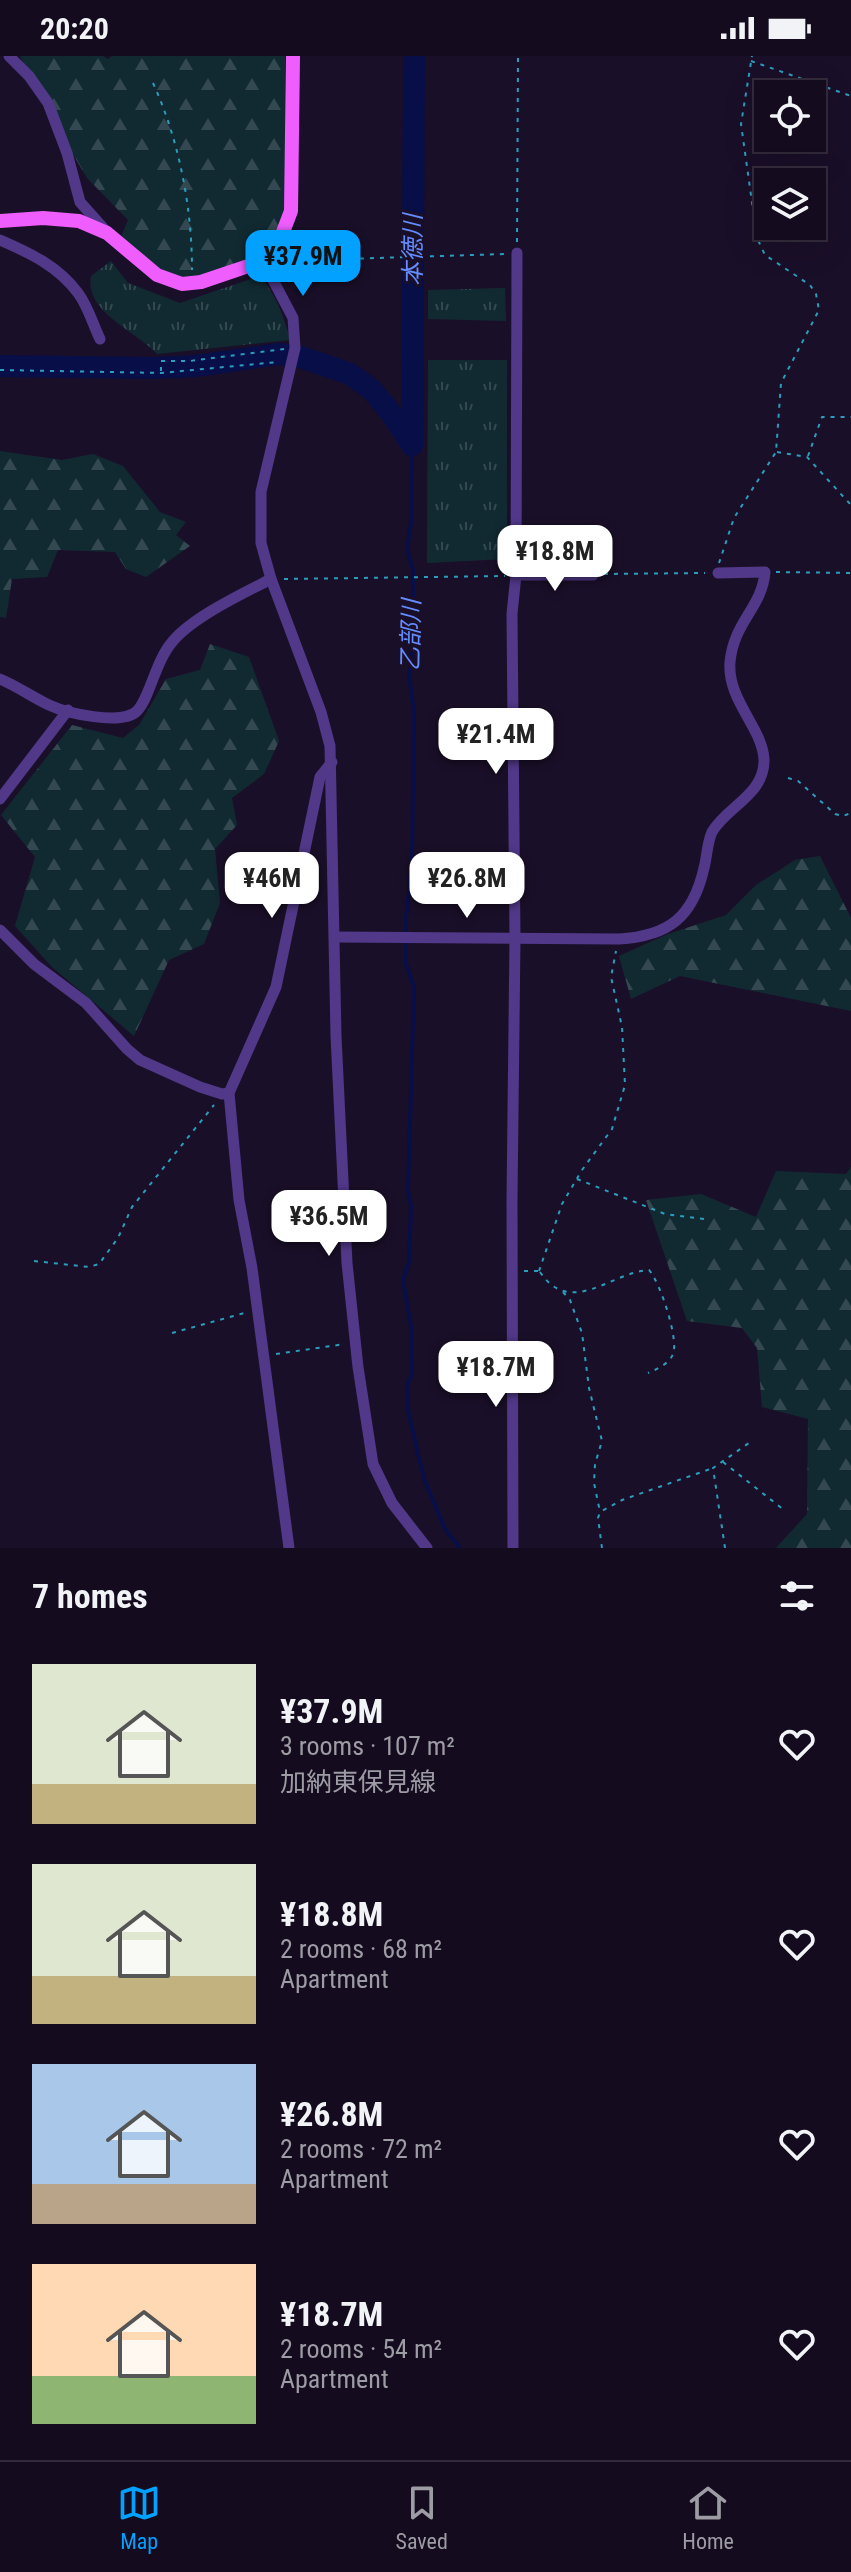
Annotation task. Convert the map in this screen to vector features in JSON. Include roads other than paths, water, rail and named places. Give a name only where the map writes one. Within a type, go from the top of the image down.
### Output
[{"type":"main road","points":[[0,221],[43,218],[79,221],[107,233],[157,275],[182,284],[230,274],[263,261],[280,240],[291,211],[293,56]]},
{"type":"street","points":[[9,56],[29,76],[48,103],[67,153],[80,202],[107,233]]},
{"type":"street","points":[[0,240],[40,257],[64,278],[79,294],[100,339]]},
{"type":"street","points":[[513,1548],[515,938],[512,614],[516,575],[517,253]]},
{"type":"street","points":[[263,261],[293,318],[295,348],[261,492],[261,543],[271,579],[321,712],[332,762],[347,1263],[356,1341],[373,1464],[392,1503],[427,1548]]},
{"type":"street","points":[[335,937],[619,939],[648,936],[680,919],[700,886],[711,834],[751,793],[763,770],[761,744],[741,707],[730,671],[737,631],[764,588],[765,572],[718,573]]},
{"type":"street","points":[[516,575],[593,575]]},
{"type":"street","points":[[0,679],[51,706],[114,719],[137,712],[157,664],[173,640],[220,607],[271,579]]},
{"type":"street","points":[[0,799],[68,710]]},
{"type":"street","points":[[289,1548],[225,1094],[276,987],[320,777],[332,762]]},
{"type":"street","points":[[0,930],[34,964],[86,1003],[118,1041],[140,1060],[225,1094]]},
{"type":"waterway","name":"本徳川","points":[[412,445],[414,56]]},
{"type":"waterway","name":"乙部川","points":[[0,366],[153,368],[196,366],[279,354],[301,357],[350,374],[372,390],[412,445]]},
{"type":"waterway","name":"乙部川","points":[[412,445],[411,523],[407,550],[413,570],[413,609],[409,626],[412,664],[409,673],[414,714],[412,862],[406,918],[406,964],[414,987],[409,1262],[403,1280],[411,1326],[412,1374],[407,1386],[408,1411],[424,1479],[445,1529],[460,1548]]}]
